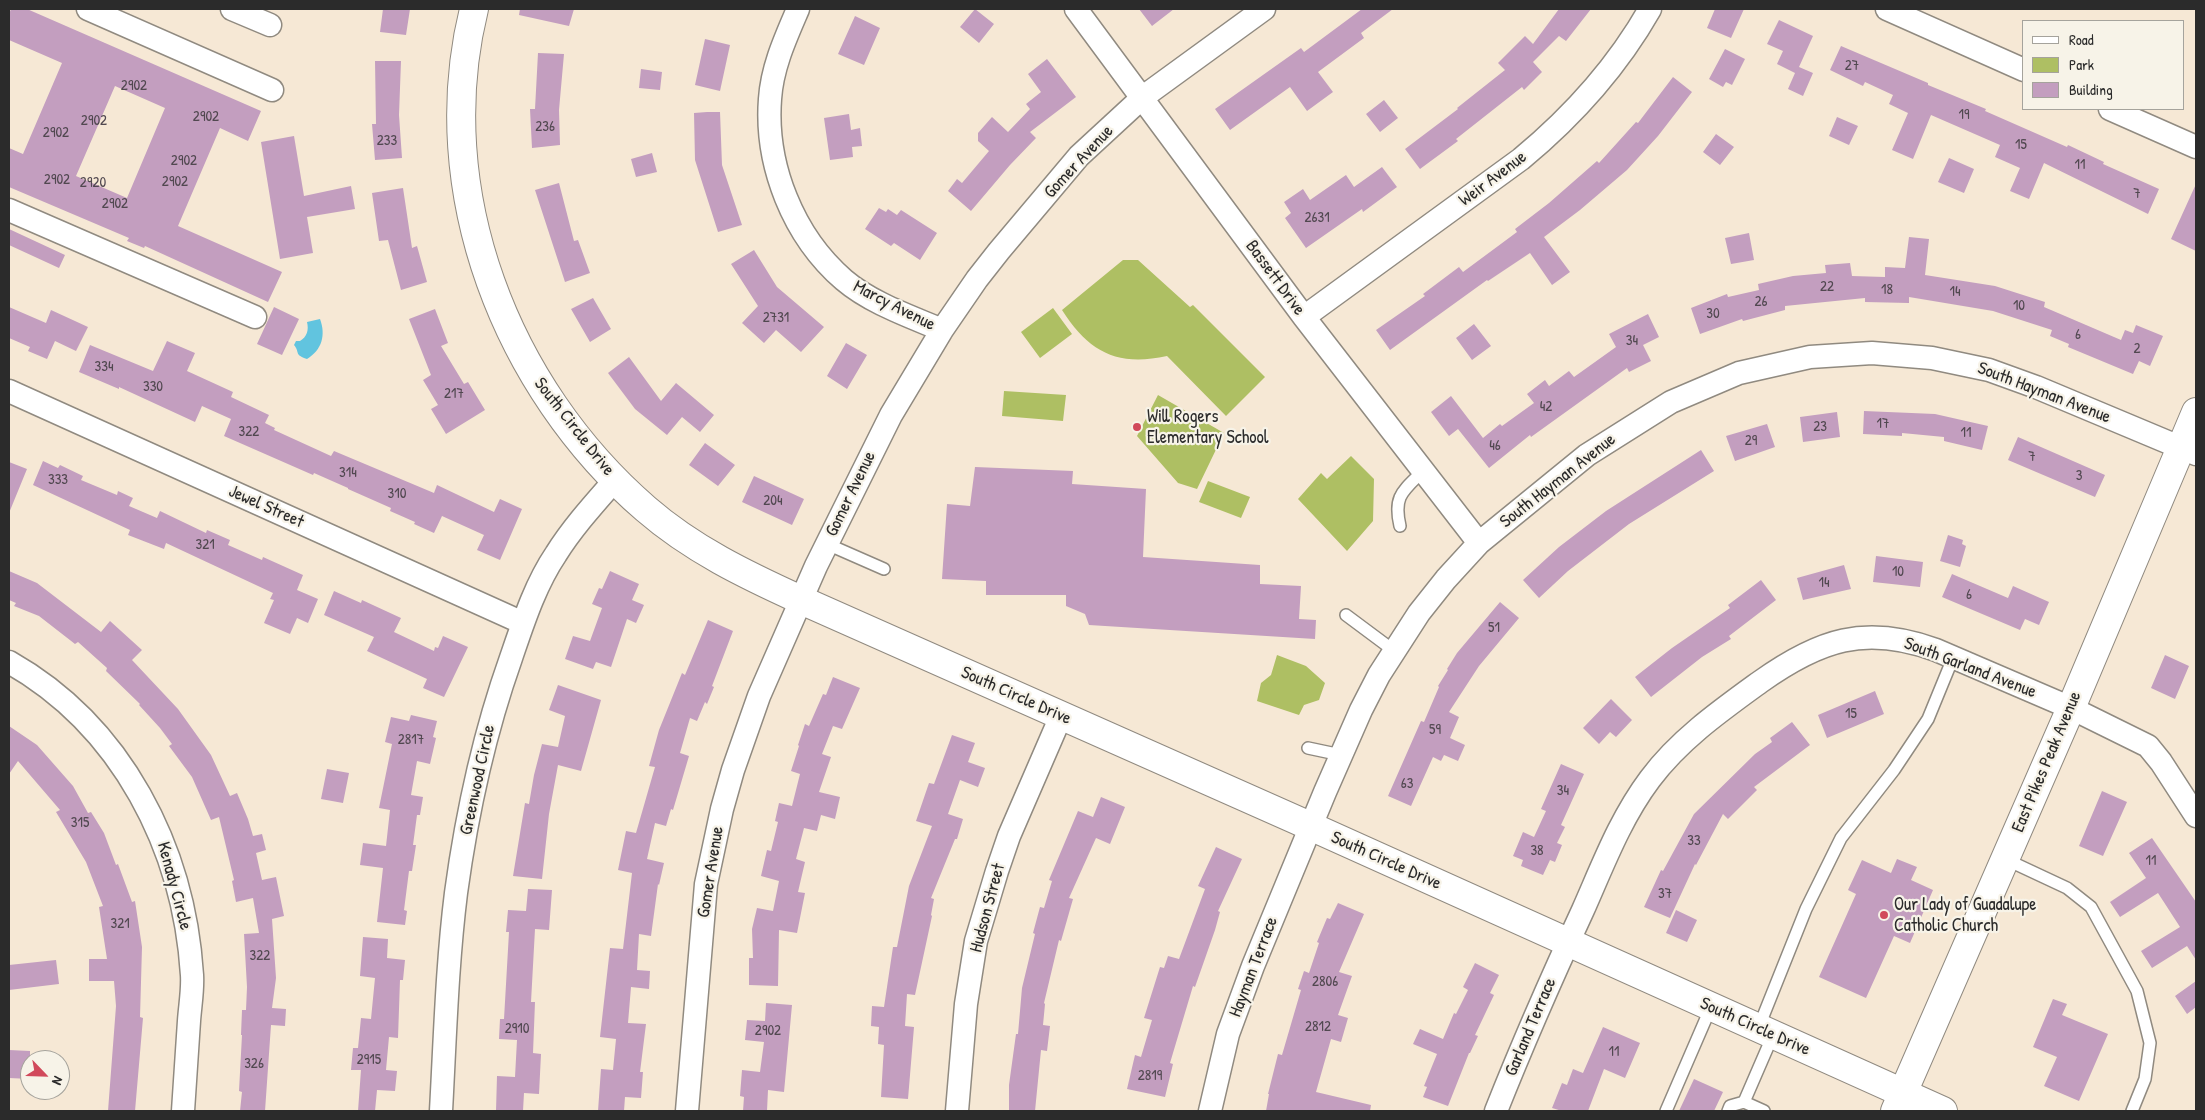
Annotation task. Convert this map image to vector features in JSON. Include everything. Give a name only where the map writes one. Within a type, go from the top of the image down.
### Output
[{"type":"main road","name":"South Circle Drive","points":[[474,9],[466,55],[462,95],[463,146],[472,218],[484,266],[501,310],[534,377],[579,440],[615,480],[647,510],[682,537],[746,574],[801,600],[1310,826],[1765,1032],[1899,1102],[1943,1111]]},
{"type":"main road","name":"East Pikes Peak Avenue","points":[[1899,1102],[2071,708],[2189,451],[2196,412]]},
{"type":"street","points":[[88,9],[272,90]]},
{"type":"street","points":[[232,9],[270,25]]},
{"type":"street","name":"Marcy Avenue","points":[[798,9],[776,64],[770,98],[769,132],[781,188],[810,241],[825,262],[844,280],[886,306],[942,330]]},
{"type":"street","name":"Bassett Drive","points":[[1076,9],[1304,317],[1479,543]]},
{"type":"street","name":"Gomer Avenue","points":[[688,1111],[706,884],[722,809],[743,738],[801,600],[891,415],[942,330],[999,251],[1080,156],[1143,97],[1264,9]]},
{"type":"street","name":"Weir Avenue","points":[[1304,317],[1521,159],[1545,139],[1594,89],[1621,55],[1650,9]]},
{"type":"street","points":[[1887,9],[2022,69]]},
{"type":"street","points":[[2112,110],[2196,147]]},
{"type":"street","points":[[9,210],[256,317]]},
{"type":"street","name":"South Hayman Avenue","points":[[1310,826],[1361,710],[1394,650],[1418,613],[1446,579],[1479,543],[1587,455],[1671,402],[1739,373],[1810,357],[1872,353],[1932,358],[1982,368],[2036,387],[2189,451]]},
{"type":"street","name":"Jewel Street","points":[[9,391],[523,622]]},
{"type":"street","name":"Greenwood Circle","points":[[442,1111],[450,956],[456,893],[466,832],[486,735],[523,622],[555,555],[572,531],[615,480]]},
{"type":"street","name":"South Garland Avenue","points":[[1568,943],[1618,830],[1633,803],[1667,758],[1713,716],[1777,670],[1804,654],[1829,643],[1859,637],[1887,638],[1913,642],[2071,708],[2148,746],[2161,762],[2196,816]]},
{"type":"street","name":"Kenady Circle","points":[[9,662],[40,681],[84,717],[127,772],[159,831],[171,863],[183,906],[192,978],[183,1111]]},
{"type":"street","name":"Hudson Street","points":[[957,1111],[966,1004],[976,941],[996,871],[1009,836],[1061,716]]},
{"type":"street","name":"Hayman Terrace","points":[[1210,1111],[1234,1016],[1310,826]]},
{"type":"street","name":"Garland Terrace","points":[[1496,1111],[1568,943]]},
{"type":"lane","points":[[1400,526],[1396,510],[1399,497],[1423,471]]},
{"type":"lane","points":[[827,544],[884,569]]},
{"type":"lane","points":[[1346,614],[1394,650]]},
{"type":"lane","points":[[1744,1102],[1806,909],[1840,838],[1894,770],[1928,719],[1953,658]]},
{"type":"lane","points":[[1308,748],[1341,755]]},
{"type":"lane","points":[[2005,859],[2067,888],[2091,906],[2137,991],[2150,1042],[2145,1078],[2132,1111]]},
{"type":"lane","points":[[1666,1111],[1711,1007]]},
{"type":"lane","points":[[1728,1111],[1730,1106],[1744,1102],[1764,1111]]},
{"type":"green space","points":[[1123,260],[1138,260],[1190,307],[1193,305],[1265,377],[1226,416],[1167,356],[1133,359],[1106,353],[1094,346],[1083,336],[1062,310]]},
{"type":"green space","points":[[1053,308],[1072,334],[1040,358],[1021,332]]},
{"type":"green space","points":[[1004,391],[1066,395],[1063,421],[1002,416]]},
{"type":"green space","points":[[1158,395],[1224,433],[1197,489],[1178,483],[1137,436]]},
{"type":"green space","points":[[1351,456],[1374,479],[1373,521],[1347,551],[1298,499],[1321,473],[1327,479]]},
{"type":"green space","points":[[1208,481],[1250,497],[1241,518],[1199,502]]},
{"type":"green space","points":[[1277,655],[1306,666],[1325,683],[1319,700],[1304,705],[1299,715],[1257,701],[1261,683],[1271,675]]},
{"type":"water","points":[[320,319],[323,331],[319,347],[307,359],[303,358],[299,355],[294,345],[296,341],[300,341],[306,335],[308,330],[307,322]]},
{"type":"building","points":[[11,9],[27,9],[261,111],[248,141],[220,128],[178,226],[282,272],[268,302],[145,246],[144,248],[127,241],[129,238],[9,187],[9,148],[23,154],[62,63],[9,40],[9,14]],"holes":[[[115,86],[165,108],[127,198],[76,176]]]},
{"type":"building","points":[[383,9],[410,9],[406,35],[380,32]]},
{"type":"building","points":[[520,9],[574,9],[569,26],[519,15]]},
{"type":"building","points":[[975,9],[994,24],[979,43],[960,27]]},
{"type":"building","points":[[1139,9],[1174,9],[1152,26]]},
{"type":"building","points":[[1362,9],[1393,9],[1361,33],[1364,38],[1318,72],[1333,92],[1307,111],[1290,87],[1230,130],[1215,109],[1301,48],[1304,52]]},
{"type":"building","points":[[1559,9],[1591,9],[1566,41],[1559,36],[1533,62],[1542,72],[1524,90],[1522,87],[1456,139],[1458,141],[1420,169],[1405,149],[1505,70],[1498,63],[1525,36],[1533,44]]},
{"type":"building","points":[[1715,9],[1744,9],[1731,38],[1707,28]]},
{"type":"building","points":[[855,16],[880,28],[864,65],[838,54]]},
{"type":"building","points":[[1779,20],[1813,36],[1799,67],[1813,73],[1803,96],[1788,89],[1795,73],[1777,64],[1783,51],[1767,44]]},
{"type":"building","points":[[705,39],[730,45],[720,91],[695,85]]},
{"type":"building","points":[[1841,46],[1928,83],[1928,85],[1986,109],[1985,111],[2067,147],[2068,145],[2104,162],[2103,164],[2159,189],[2148,214],[2044,163],[2029,199],[2010,191],[2020,168],[1995,157],[2000,145],[1931,115],[1913,159],[1892,150],[1908,113],[1889,104],[1893,95],[1865,82],[1863,86],[1830,70]]},
{"type":"building","points":[[1725,49],[1745,59],[1732,85],[1726,82],[1723,87],[1709,79]]},
{"type":"building","points":[[538,53],[564,54],[559,110],[560,145],[532,148],[530,109],[535,109]]},
{"type":"building","points":[[1047,59],[1076,97],[1030,132],[1036,138],[971,211],[948,191],[957,179],[962,183],[989,151],[978,141],[978,133],[992,117],[1008,132],[1030,109],[1026,104],[1041,92],[1028,74]]},
{"type":"building","points":[[375,61],[401,61],[399,115],[402,158],[375,160],[372,124],[376,124]]},
{"type":"building","points":[[641,69],[662,72],[660,90],[639,88]]},
{"type":"building","points":[[1673,77],[1692,92],[1658,136],[1627,170],[1580,210],[1544,237],[1570,272],[1552,285],[1530,253],[1487,280],[1390,350],[1376,330],[1425,296],[1423,294],[1459,267],[1463,272],[1517,232],[1515,229],[1549,203],[1597,161],[1599,163],[1636,122],[1638,123]]},
{"type":"building","points":[[1384,100],[1398,118],[1380,132],[1366,114]]},
{"type":"building","points":[[720,112],[722,165],[742,225],[718,232],[695,160],[694,113]]},
{"type":"building","points":[[849,114],[851,130],[860,128],[862,146],[852,147],[853,157],[830,160],[824,118]]},
{"type":"building","points":[[1837,117],[1858,126],[1849,145],[1829,136]]},
{"type":"building","points":[[1716,134],[1734,147],[1720,165],[1703,152]]},
{"type":"building","points":[[294,136],[304,196],[351,186],[355,209],[307,217],[313,253],[280,259],[261,142]]},
{"type":"building","points":[[652,153],[657,172],[636,177],[631,159]]},
{"type":"building","points":[[1949,158],[1974,169],[1964,193],[1938,182]]},
{"type":"building","points":[[1382,167],[1397,187],[1363,212],[1362,209],[1306,248],[1285,218],[1291,213],[1284,202],[1303,189],[1310,200],[1346,175],[1354,187]]},
{"type":"building","points":[[559,183],[574,241],[578,240],[590,273],[565,282],[535,190]]},
{"type":"building","points":[[2196,184],[2196,251],[2171,239]]},
{"type":"building","points":[[403,188],[412,248],[417,246],[427,282],[401,290],[388,240],[379,241],[372,193]]},
{"type":"building","points":[[879,208],[886,212],[888,209],[897,215],[901,210],[937,233],[920,260],[894,243],[891,246],[865,229]]},
{"type":"building","points":[[9,229],[65,255],[59,268],[9,245]]},
{"type":"building","points":[[1749,233],[1754,260],[1731,264],[1725,238]]},
{"type":"building","points":[[1909,237],[1929,239],[1925,275],[1995,286],[2045,302],[2044,307],[2121,340],[2125,330],[2133,333],[2136,325],[2163,336],[2150,366],[2139,361],[2133,374],[2068,347],[2069,344],[2050,336],[2052,330],[1993,311],[1909,297],[1909,303],[1865,302],[1865,298],[1785,306],[1785,310],[1743,321],[1742,319],[1700,334],[1691,308],[1727,294],[1728,297],[1759,290],[1758,284],[1793,276],[1826,273],[1825,265],[1850,263],[1852,276],[1885,277],[1885,267],[1905,268]]},
{"type":"building","points":[[754,250],[777,287],[824,327],[801,352],[776,330],[764,343],[742,323],[758,306],[731,264]]},
{"type":"building","points":[[593,298],[611,329],[590,342],[571,309]]},
{"type":"building","points":[[9,307],[46,323],[51,310],[88,327],[76,351],[55,341],[47,359],[28,351],[30,347],[9,338]]},
{"type":"building","points":[[274,307],[299,319],[282,355],[257,344]]},
{"type":"building","points":[[435,309],[448,343],[441,346],[464,384],[468,382],[485,410],[446,434],[431,409],[438,405],[423,380],[431,375],[409,319]]},
{"type":"building","points":[[1648,314],[1659,337],[1643,345],[1651,361],[1629,372],[1627,368],[1531,437],[1530,435],[1489,468],[1458,429],[1449,436],[1431,412],[1451,396],[1483,438],[1500,424],[1502,426],[1534,403],[1527,394],[1545,380],[1549,386],[1569,371],[1574,377],[1616,347],[1609,334]]},
{"type":"building","points":[[1474,324],[1491,346],[1472,360],[1456,338]]},
{"type":"building","points":[[167,341],[195,353],[187,371],[233,392],[231,397],[269,415],[265,423],[275,428],[274,430],[331,456],[334,451],[434,493],[437,485],[494,512],[500,499],[522,509],[500,560],[477,550],[484,535],[442,516],[434,533],[390,511],[391,508],[348,488],[314,473],[313,475],[224,436],[231,419],[202,406],[195,422],[119,387],[119,389],[79,372],[90,345],[153,371]]},
{"type":"building","points":[[846,343],[867,355],[847,389],[827,376]]},
{"type":"building","points":[[629,357],[661,401],[676,383],[714,415],[700,432],[682,417],[667,435],[635,409],[608,373]]},
{"type":"building","points":[[1864,411],[1935,414],[1988,426],[1982,450],[1944,441],[1944,437],[1902,433],[1902,436],[1863,434]]},
{"type":"building","points":[[1837,412],[1840,437],[1803,442],[1800,417]]},
{"type":"building","points":[[1767,424],[1775,447],[1735,461],[1726,436]]},
{"type":"building","points":[[2018,437],[2105,475],[2095,497],[2008,460]]},
{"type":"building","points":[[705,443],[735,465],[718,486],[689,465]]},
{"type":"building","points":[[1701,450],[1714,471],[1629,524],[1568,571],[1539,598],[1523,580],[1559,547],[1606,511]]},
{"type":"building","points":[[43,461],[58,468],[60,465],[83,476],[81,480],[117,495],[118,491],[133,498],[129,506],[157,518],[160,511],[206,533],[207,530],[230,540],[228,545],[262,560],[263,557],[303,575],[297,590],[318,599],[308,623],[297,618],[290,634],[264,623],[274,600],[270,599],[273,593],[166,543],[164,549],[128,535],[130,530],[33,485]]},
{"type":"building","points":[[9,462],[27,469],[9,513]]},
{"type":"building","points":[[975,467],[1073,471],[1072,484],[1146,489],[1143,557],[1260,565],[1260,584],[1301,586],[1299,619],[1316,620],[1315,639],[1089,625],[1085,614],[1066,606],[1066,595],[986,595],[986,581],[942,579],[947,504],[970,506]]},
{"type":"building","points":[[754,476],[804,499],[792,525],[742,502]]},
{"type":"building","points":[[1948,535],[1963,540],[1962,544],[1966,546],[1960,567],[1940,561]]},
{"type":"building","points":[[1876,556],[1923,562],[1920,587],[1873,582]]},
{"type":"building","points":[[1844,565],[1851,589],[1803,600],[1797,578]]},
{"type":"building","points":[[9,571],[37,583],[101,632],[110,621],[142,650],[132,660],[178,709],[211,755],[230,796],[237,793],[253,836],[262,834],[266,850],[256,853],[262,880],[276,877],[284,916],[272,919],[276,978],[272,1008],[286,1009],[285,1026],[271,1025],[265,1111],[240,1111],[242,1092],[239,1091],[242,1010],[246,1010],[247,987],[244,934],[259,933],[253,898],[236,902],[232,881],[234,880],[219,817],[211,820],[192,777],[169,746],[172,744],[140,704],[106,671],[107,668],[78,642],[75,644],[39,616],[14,606],[16,603],[9,600]]},
{"type":"building","points":[[610,571],[639,584],[632,600],[644,605],[636,623],[627,619],[611,667],[596,662],[593,669],[565,659],[573,636],[590,641],[602,608],[592,604],[599,588],[602,589]]},
{"type":"building","points":[[1952,574],[2008,598],[2013,586],[2049,602],[2039,625],[2025,619],[2020,630],[1942,597]]},
{"type":"building","points":[[1761,580],[1776,600],[1729,636],[1731,639],[1702,657],[1651,697],[1635,677],[1672,648],[1730,608],[1728,605]]},
{"type":"building","points":[[334,591],[361,603],[362,600],[401,618],[394,632],[434,651],[435,647],[438,648],[443,636],[468,647],[444,697],[423,688],[427,679],[367,651],[374,637],[324,615]]},
{"type":"building","points":[[1500,602],[1519,618],[1479,666],[1449,712],[1459,717],[1450,738],[1465,745],[1458,761],[1444,755],[1441,761],[1433,757],[1411,806],[1388,796],[1421,721],[1424,722],[1447,669],[1457,653]]},
{"type":"building","points":[[708,620],[733,631],[707,704],[705,702],[697,721],[690,718],[680,753],[689,756],[673,810],[671,809],[666,826],[655,823],[647,859],[664,863],[658,884],[651,936],[639,934],[637,970],[650,971],[649,989],[631,987],[628,1023],[646,1024],[640,1072],[643,1072],[641,1098],[625,1097],[624,1111],[598,1111],[601,1069],[613,1070],[616,1039],[600,1037],[610,948],[623,949],[632,873],[618,870],[626,831],[636,833],[655,767],[649,766],[659,730],[682,673],[685,675]]},
{"type":"building","points":[[2165,655],[2189,666],[2175,699],[2151,688]]},
{"type":"building","points":[[833,677],[860,688],[842,729],[833,726],[822,754],[831,757],[819,792],[840,797],[835,819],[821,815],[817,831],[804,828],[796,859],[805,862],[798,892],[805,893],[797,933],[779,930],[778,986],[749,985],[749,958],[753,958],[752,929],[757,908],[773,911],[779,881],[761,876],[767,850],[771,851],[778,822],[775,821],[779,803],[792,806],[800,774],[791,771],[798,745],[805,724],[809,726],[823,694],[826,695]]},
{"type":"building","points":[[558,685],[601,700],[581,771],[558,765],[549,814],[542,879],[513,876],[525,803],[529,804],[542,744],[558,747],[565,716],[549,710]]},
{"type":"building","points":[[1875,691],[1884,714],[1827,738],[1818,715]]},
{"type":"building","points":[[1611,699],[1632,720],[1616,737],[1610,732],[1599,744],[1583,728]]},
{"type":"building","points":[[411,715],[437,721],[433,737],[436,738],[430,764],[417,761],[411,795],[423,797],[420,815],[417,815],[413,845],[416,845],[412,871],[409,871],[404,910],[407,911],[405,925],[377,922],[383,868],[360,865],[363,843],[386,846],[390,810],[379,808],[392,744],[385,742],[391,717],[409,721]]},
{"type":"building","points":[[1792,722],[1810,745],[1754,787],[1757,790],[1728,819],[1723,814],[1695,864],[1670,918],[1644,907],[1661,870],[1663,871],[1694,814],[1755,754],[1772,742],[1770,738]]},
{"type":"building","points":[[9,726],[37,745],[73,786],[88,813],[91,812],[104,833],[132,902],[135,901],[142,947],[140,1017],[143,1018],[135,1111],[108,1111],[116,1006],[114,981],[89,981],[89,959],[107,959],[99,907],[103,906],[86,862],[56,812],[60,810],[18,761],[9,774]]},
{"type":"building","points":[[952,735],[975,743],[968,762],[985,768],[978,787],[960,780],[948,814],[963,819],[957,839],[955,839],[931,898],[934,899],[932,916],[915,995],[907,994],[905,1026],[914,1027],[908,1099],[881,1097],[884,1045],[878,1044],[879,1027],[871,1026],[872,1006],[884,1007],[893,947],[897,947],[909,886],[932,826],[916,821],[929,783],[934,784]]},
{"type":"building","points":[[1561,764],[1584,774],[1561,825],[1565,827],[1557,843],[1562,845],[1555,862],[1550,860],[1543,875],[1521,866],[1523,860],[1513,856],[1523,832],[1534,837],[1546,811],[1541,809]]},
{"type":"building","points":[[327,769],[349,773],[343,803],[321,799]]},
{"type":"building","points":[[2102,791],[2127,802],[2103,856],[2079,846]]},
{"type":"building","points":[[1101,797],[1125,807],[1110,844],[1096,838],[1069,898],[1073,899],[1061,941],[1059,940],[1044,1003],[1043,1025],[1050,1026],[1047,1051],[1041,1050],[1035,1111],[1009,1111],[1009,1085],[1016,1034],[1018,1034],[1022,988],[1040,907],[1044,908],[1052,881],[1049,880],[1078,811],[1093,817]]},
{"type":"building","points":[[2152,838],[2196,902],[2196,960],[2187,946],[2152,968],[2141,951],[2180,927],[2158,893],[2120,917],[2110,902],[2146,878],[2129,853]]},
{"type":"building","points":[[1216,847],[1242,859],[1218,911],[1220,912],[1215,930],[1195,987],[1193,986],[1170,1063],[1173,1064],[1165,1097],[1127,1089],[1135,1055],[1141,1057],[1152,1020],[1144,1018],[1160,967],[1164,968],[1168,956],[1179,959],[1205,889],[1198,886]]},
{"type":"building","name":"Our Lady of Guadalupe Catholic Church","points":[[1897,859],[1917,867],[1911,880],[1933,890],[1910,943],[1894,936],[1866,998],[1819,977],[1856,894],[1848,890],[1862,860],[1891,873]]},
{"type":"building","points":[[528,889],[552,890],[549,930],[535,929],[531,1002],[535,1002],[533,1053],[541,1054],[539,1094],[524,1093],[523,1111],[496,1111],[497,1076],[515,1077],[517,1040],[499,1039],[500,1019],[504,1019],[509,932],[506,932],[508,910],[526,911]]},
{"type":"building","points":[[1338,903],[1364,914],[1339,972],[1352,976],[1338,1015],[1348,1018],[1341,1042],[1331,1039],[1316,1092],[1371,1105],[1370,1111],[1266,1111],[1268,1094],[1278,1054],[1282,1055],[1301,990],[1298,989],[1304,971],[1309,973],[1319,943],[1317,942],[1327,918],[1330,919]]},
{"type":"building","points":[[1676,910],[1697,920],[1687,942],[1666,933]]},
{"type":"building","points":[[363,937],[388,939],[387,958],[405,960],[403,980],[400,980],[398,1038],[389,1037],[386,1070],[397,1071],[395,1091],[377,1090],[375,1111],[358,1111],[361,1070],[351,1070],[353,1048],[358,1048],[361,1018],[371,1019],[375,978],[360,976]]},
{"type":"building","points":[[56,960],[59,984],[9,990],[9,965]]},
{"type":"building","points":[[1475,963],[1499,975],[1490,993],[1494,995],[1475,1035],[1478,1036],[1469,1053],[1448,1106],[1423,1097],[1427,1087],[1424,1086],[1437,1054],[1413,1044],[1420,1029],[1443,1039],[1454,1013],[1456,1014],[1468,990],[1463,987]]},
{"type":"building","points":[[2196,981],[2196,1007],[2187,1014],[2175,996]]},
{"type":"building","points":[[2053,999],[2067,1004],[2062,1015],[2108,1034],[2079,1101],[2044,1086],[2057,1057],[2033,1047]]},
{"type":"building","points":[[766,1003],[792,1005],[784,1092],[768,1090],[767,1111],[743,1111],[744,1097],[740,1096],[742,1070],[760,1072],[764,1042],[745,1040],[747,1020],[765,1021]]},
{"type":"building","points":[[1603,1027],[1640,1043],[1625,1078],[1604,1069],[1588,1111],[1562,1111],[1552,1108],[1562,1083],[1567,1085],[1573,1069],[1583,1073]]},
{"type":"building","points":[[9,1050],[20,1051],[20,1079],[9,1078]]},
{"type":"building","points":[[1694,1079],[1723,1092],[1714,1111],[1679,1111]]},
{"type":"place","name":"Will Rogers Elementary School","points":[[1137,427]]},
{"type":"place","name":"Our Lady of Guadalupe Catholic Church","points":[[1884,915]]}]
